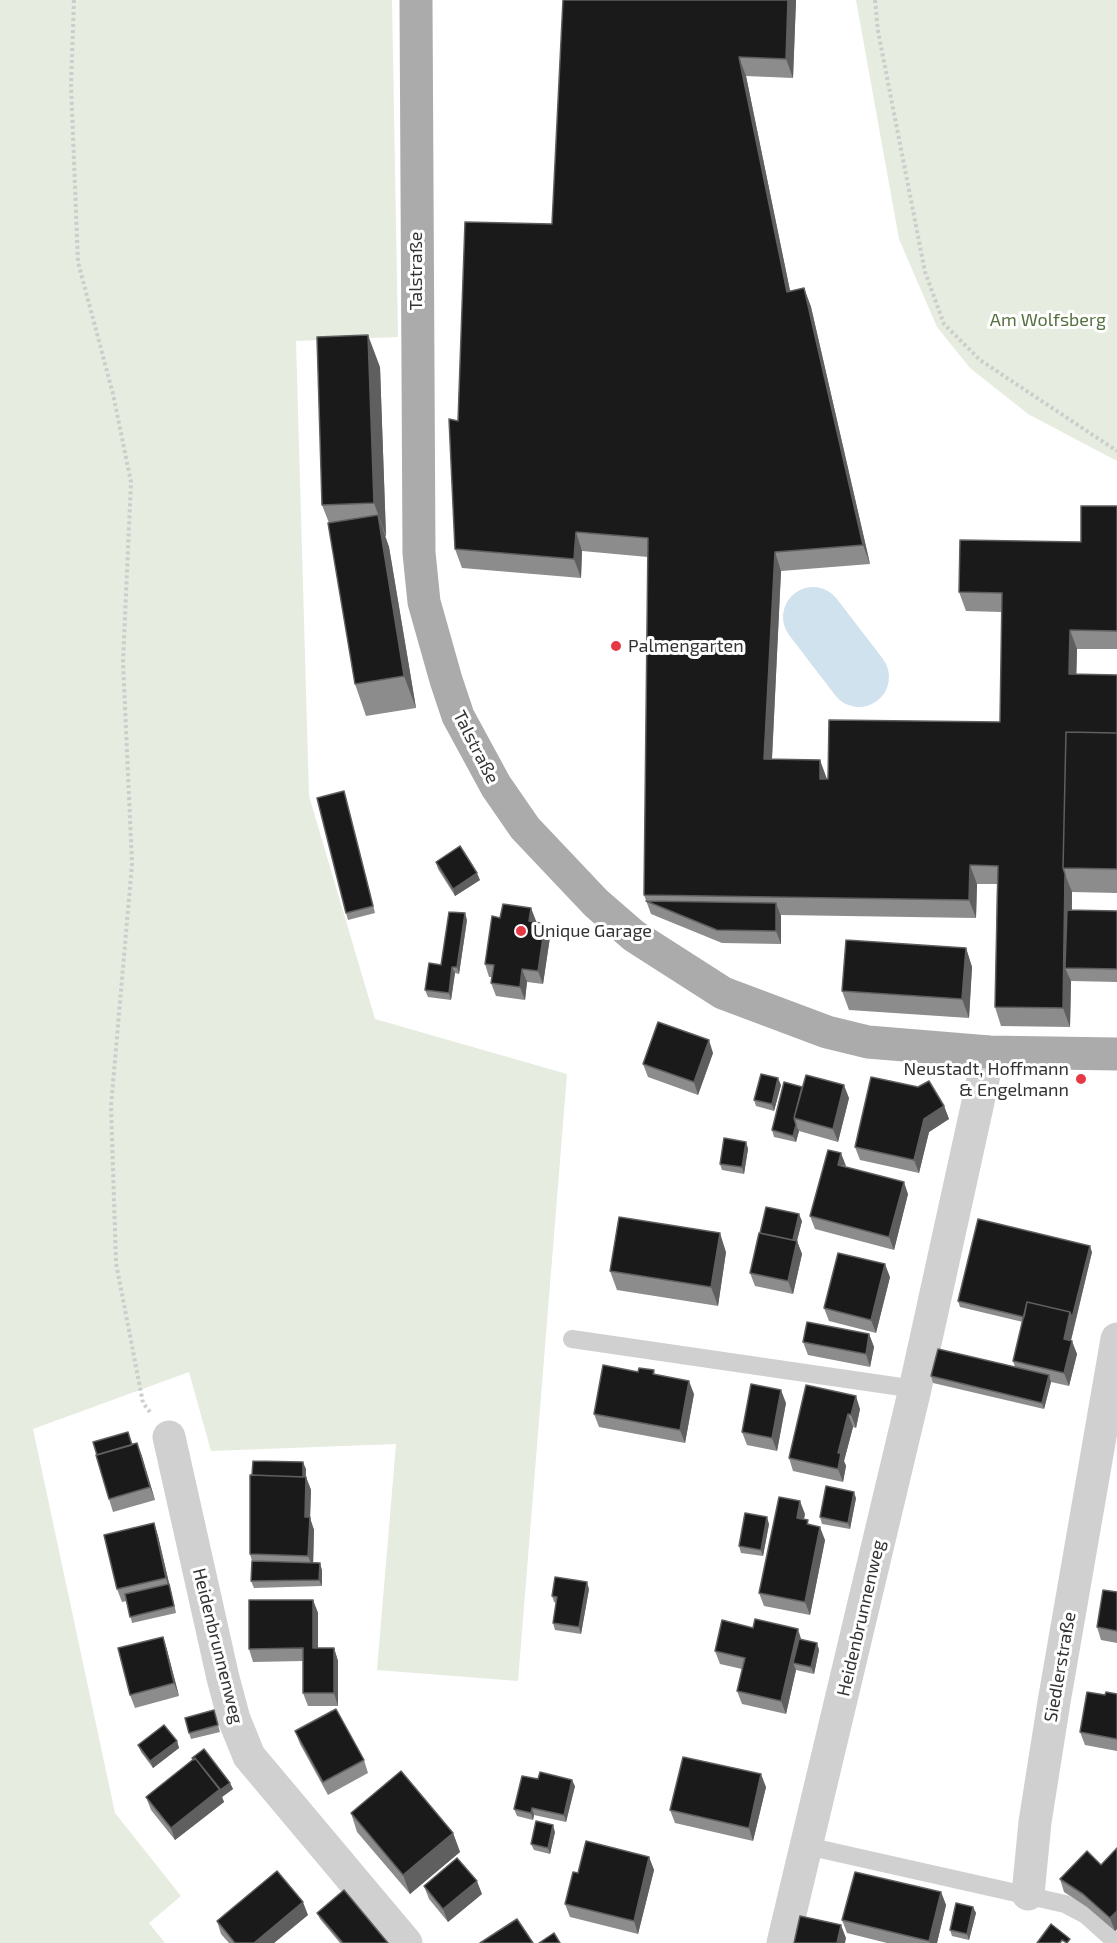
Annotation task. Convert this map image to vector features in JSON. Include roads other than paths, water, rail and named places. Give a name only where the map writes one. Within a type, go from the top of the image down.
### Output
[{"type":"main road","name":"Talstraße","points":[[416,0],[419,554],[424,602],[458,716],[495,786],[525,828],[562,870],[634,936],[723,993],[827,1032],[868,1042],[989,1052],[1117,1054]]},
{"type":"street","name":"Heidenbrunnenweg","points":[[783,1943],[915,1389],[989,1052]]},
{"type":"street","name":"Siedlerstraße","points":[[1028,1894],[1035,1822],[1054,1702],[1117,1339]]},
{"type":"street","name":"Heidenbrunnenweg","points":[[169,1437],[223,1678],[234,1719],[249,1756],[406,1943]]},
{"type":"lane","points":[[572,1339],[915,1389]]},
{"type":"lane","points":[[807,1846],[1028,1894],[1075,1908],[1117,1943]]},
{"type":"waterway","points":[[813,617],[859,677]]},
{"type":"place","name":"Palmengarten","points":[[616,646]]},
{"type":"place","name":"Unique Garage","points":[[521,931]]},
{"type":"place","name":"Neustadt, Hoffmann & Engelmann","points":[[1081,1079]]},
{"type":"park label","name":"Am Wolfsberg","points":[[1048,320]]}]
